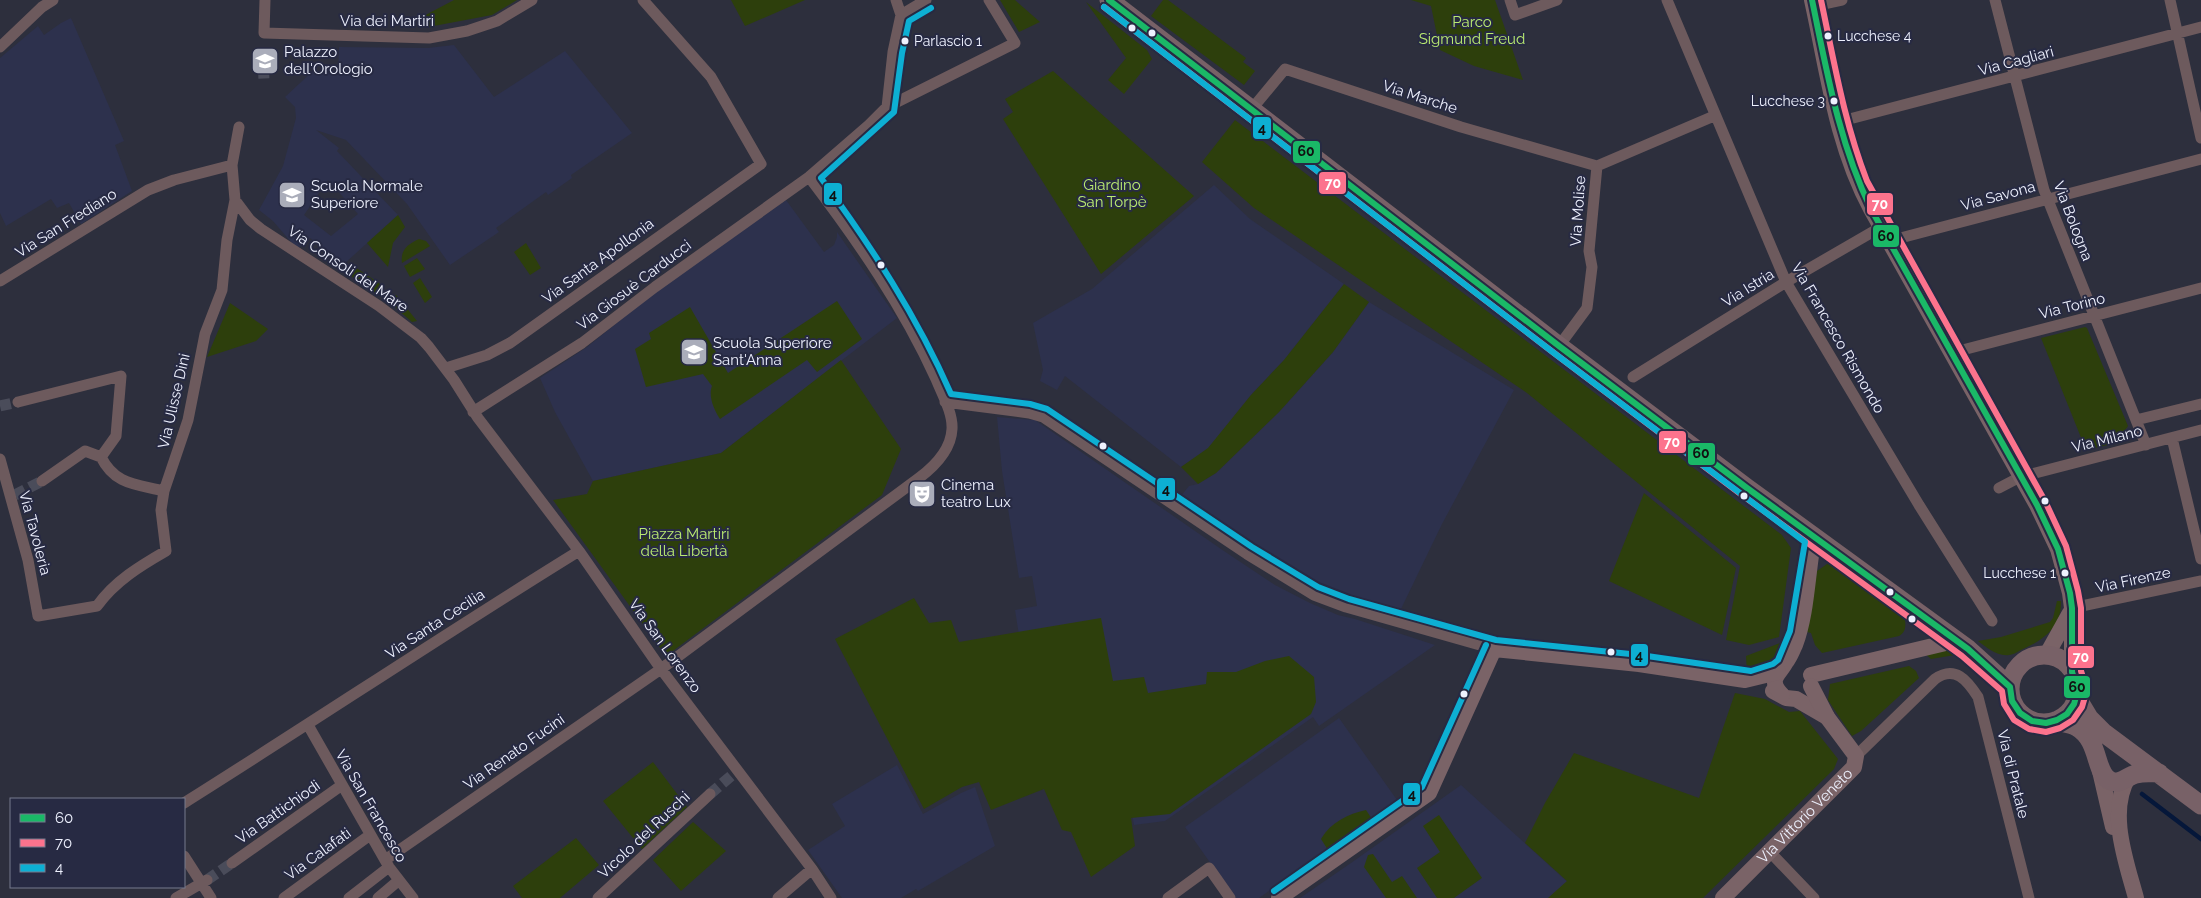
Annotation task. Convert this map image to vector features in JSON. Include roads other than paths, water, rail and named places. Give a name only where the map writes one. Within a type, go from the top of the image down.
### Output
[{"type":"main road","points":[[1109,0],[1559,346],[1961,645],[2010,687]]},
{"type":"main road","points":[[1961,645],[2019,666]]},
{"type":"main road","points":[[2055,721],[2070,711],[2076,698],[2077,684],[2072,672],[2061,660],[2046,656],[2030,658],[2019,666],[2013,676],[2010,687],[2013,704],[2022,715],[2038,723],[2055,721],[2074,725],[2094,745],[2100,771],[2105,778],[2112,782],[2122,781],[2130,776],[2146,772],[2159,773]]},
{"type":"main road","points":[[2076,698],[2093,723],[2201,805]]},
{"type":"main road","points":[[2128,751],[2134,764],[2130,776]]},
{"type":"street","points":[[0,47],[42,7],[53,0]]},
{"type":"street","name":"Via dei Martiri","points":[[264,0],[264,33],[429,38],[467,31],[497,21],[532,0]]},
{"type":"street","name":"Via Santa Apollonia","points":[[446,368],[487,355],[510,343],[760,164],[710,77],[643,0]]},
{"type":"street","points":[[887,107],[893,52],[901,15],[896,0]]},
{"type":"street","points":[[901,15],[926,0]]},
{"type":"street","name":"Via Giosuè Carducci","points":[[473,412],[582,343],[655,287],[809,176],[869,125],[887,107],[1015,43],[989,0]]},
{"type":"street","points":[[1510,0],[1515,15],[1557,0]]},
{"type":"street","name":"Via Francesco Rismondo","points":[[1667,0],[1714,116],[1786,282],[1914,497],[1992,621]]},
{"type":"street","points":[[1842,0],[1813,3],[1838,122],[1850,165],[1885,234],[2037,505],[2058,548],[2072,608],[2072,672]]},
{"type":"street","name":"Via Bologna","points":[[1994,0],[2047,199],[2146,445]]},
{"type":"street","points":[[2170,0],[2201,138]]},
{"type":"street","name":"Via Cagliari","points":[[1838,122],[2201,27]]},
{"type":"street","name":"Via Marche","points":[[1251,110],[1285,69],[1462,127],[1597,166]]},
{"type":"street","name":"Via Molise","points":[[1559,346],[1587,308],[1592,268],[1589,252],[1597,166],[1714,116]]},
{"type":"street","points":[[236,200],[232,165],[239,127]]},
{"type":"street","name":"Via Savona","points":[[1885,234],[2047,199],[2201,159]]},
{"type":"street","name":"Via San Frediano","points":[[0,281],[148,190],[174,180],[232,165]]},
{"type":"street","points":[[661,669],[933,468],[949,444],[952,422],[946,402],[921,347],[893,296],[809,176]]},
{"type":"street","name":"Via Consoli del Mare","points":[[236,200],[250,220],[262,229],[300,255],[340,278],[421,338],[446,368]]},
{"type":"street","name":"Via Ulisse Dini","points":[[97,606],[110,589],[166,551],[162,510],[164,491],[188,420],[205,334],[222,290],[227,240],[236,200]]},
{"type":"street","name":"Via Istria","points":[[1633,377],[1786,282],[1885,234]]},
{"type":"street","name":"Via Torino","points":[[1951,353],[2201,288]]},
{"type":"street","name":"Via San Lorenzo","points":[[446,368],[473,412],[579,551],[734,773],[812,870],[831,898]]},
{"type":"street","points":[[18,402],[121,376],[116,436],[101,457]]},
{"type":"street","points":[[946,402],[1029,413],[1043,417],[1247,554],[1314,595],[1346,607],[1494,649],[1639,664],[1752,680],[1827,717]]},
{"type":"street","name":"Via Milano","points":[[2136,420],[2201,404]]},
{"type":"street","name":"Via Milano","points":[[1999,488],[2020,477],[2201,430]]},
{"type":"street","points":[[2172,438],[2201,559]]},
{"type":"street","points":[[42,481],[85,451],[101,457],[108,470],[118,479],[164,491]]},
{"type":"street","name":"Via Tavoleria","points":[[0,459],[8,498],[28,560],[38,616],[97,606]]},
{"type":"street","points":[[1811,681],[1807,694],[1789,697],[1776,687],[1781,668],[1799,634],[1812,549],[1816,539]]},
{"type":"street","name":"Via Santa Cecilia","points":[[185,802],[308,725],[451,630],[579,551]]},
{"type":"street","name":"Via Firenze","points":[[2072,608],[2201,581]]},
{"type":"street","points":[[2046,656],[2072,608]]},
{"type":"street","points":[[1811,681],[1961,645]]},
{"type":"street","points":[[1279,898],[1429,793],[1494,649]]},
{"type":"street","points":[[1752,680],[1781,668],[1801,664],[1827,717],[1856,756]]},
{"type":"street","name":"Via Renato Fucini","points":[[349,898],[387,864],[661,669]]},
{"type":"street","name":"Via di Pratale","points":[[1924,689],[1940,676],[1950,672],[1963,678],[1978,697],[2029,898]]},
{"type":"street","name":"Via Vittorio Veneto","points":[[1723,898],[1850,772],[1856,762],[1856,756],[1924,689]]},
{"type":"street","name":"Via San Francesco","points":[[308,725],[387,864],[398,881],[413,898]]},
{"type":"street","points":[[2100,771],[2112,823],[2123,849],[2136,898]]},
{"type":"street","points":[[2123,849],[2120,801],[2124,785],[2130,776]]},
{"type":"street","name":"Via Battichiodi","points":[[232,863],[342,785]]},
{"type":"street","name":"Vicolo del Ruschi","points":[[598,898],[710,794]]},
{"type":"street","name":"Via Calafati","points":[[284,898],[370,835]]},
{"type":"street","points":[[1770,852],[1814,898]]},
{"type":"street","points":[[185,857],[205,881],[211,898]]},
{"type":"street","points":[[1168,898],[1209,868],[1230,898]]},
{"type":"street","points":[[778,898],[812,870]]},
{"type":"street","points":[[176,898],[205,881]]},
{"type":"street","points":[[378,898],[398,881]]},
{"type":"waterway","points":[[2142,794],[2201,839]]},
{"type":"tunnel","points":[[263,51],[264,82]]},
{"type":"tunnel","points":[[0,406],[18,402]]},
{"type":"tunnel","points":[[15,495],[42,481]]},
{"type":"tunnel","points":[[710,794],[731,776]]},
{"type":"tunnel","points":[[207,880],[232,863]]},
{"type":"place","name":"Lucchese 4","points":[[1828,36]]},
{"type":"place","name":"Parlascio 1","points":[[905,41]]},
{"type":"place","name":"Palazzo dell'Orologio","points":[[265,61]]},
{"type":"place","name":"Lucchese 3","points":[[1834,101]]},
{"type":"place","name":"Scuola Normale Superiore","points":[[292,195]]},
{"type":"place","name":"Scuola Superiore Sant'Anna","points":[[694,352]]},
{"type":"place","name":"Cinema teatro Lux","points":[[922,494]]},
{"type":"place","name":"Lucchese 1","points":[[2065,573]]},
{"type":"park label","name":"Parco Sigmund Freud","points":[[1472,30]]},
{"type":"park label","name":"Giardino San Torpè","points":[[1112,194]]},
{"type":"park label","name":"Piazza Martiri della Libertà","points":[[684,542]]}]
